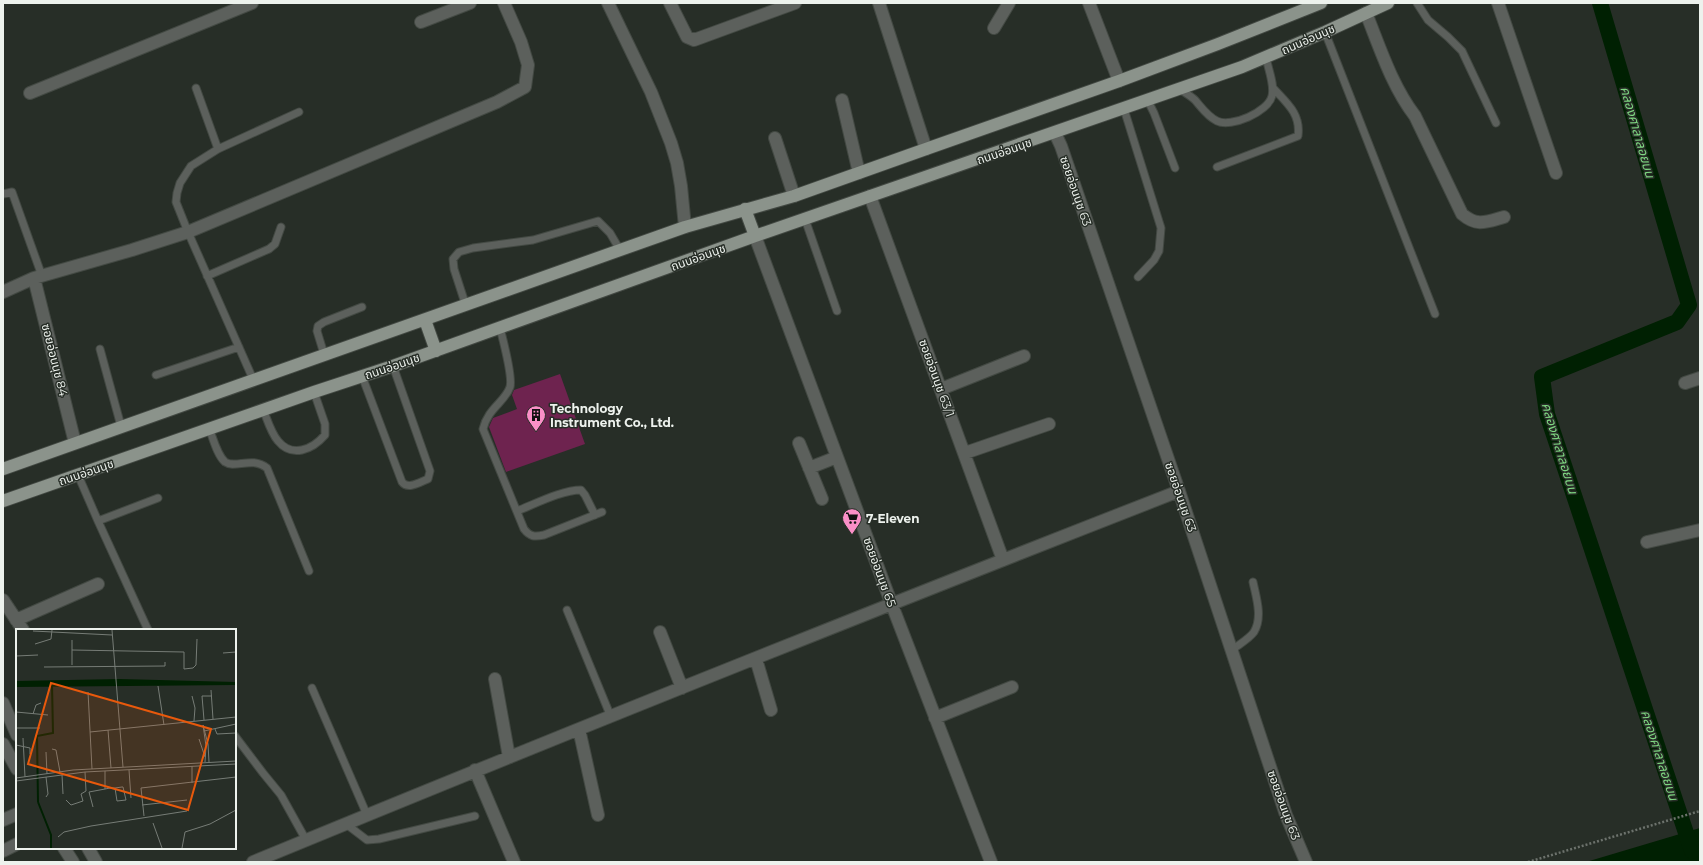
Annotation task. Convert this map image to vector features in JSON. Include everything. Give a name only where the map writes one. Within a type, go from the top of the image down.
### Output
[{"type":"main road","points":[[3,469],[324,354],[466,306],[685,227],[794,196],[860,173],[1119,81],[1321,3]]},
{"type":"main road","name":"ถนนอ่อนนุช","points":[[3,501],[209,428],[436,351],[755,236],[1148,101],[1266,57],[1326,32],[1388,3]]},
{"type":"main road","points":[[745,210],[755,236]]},
{"type":"main road","points":[[425,320],[436,351]]},
{"type":"street","points":[[30,93],[252,3]]},
{"type":"street","points":[[421,22],[470,3]]},
{"type":"street","points":[[3,292],[38,277],[188,232],[497,102],[525,87],[528,65],[521,42],[504,3]]},
{"type":"street","points":[[608,3],[651,92],[671,143],[677,163],[681,186],[685,227]]},
{"type":"street","points":[[670,3],[687,37],[694,40],[779,6],[795,3]]},
{"type":"street","points":[[880,3],[926,149]]},
{"type":"street","points":[[994,28],[1009,3]]},
{"type":"street","points":[[1089,3],[1119,81]]},
{"type":"street","points":[[1498,3],[1556,172]]},
{"type":"street","points":[[1366,13],[1397,88],[1405,104],[1415,116],[1462,214],[1470,221],[1480,223],[1504,216]]},
{"type":"street","points":[[842,100],[860,173]]},
{"type":"street","name":"ซอยอ่อนนุช 63","points":[[1055,133],[1179,491],[1286,815],[1306,862]]},
{"type":"street","points":[[775,138],[794,196]]},
{"type":"street","name":"ซอยอ่อนนุช 63/1","points":[[870,196],[942,389],[1003,560]]},
{"type":"street","name":"ซอยอ่อนนุช 65","points":[[755,236],[892,605],[991,862]]},
{"type":"street","name":"ซอยอ่อนนุช 84","points":[[38,277],[76,443]]},
{"type":"street","points":[[942,389],[1024,356]]},
{"type":"street","points":[[1685,383],[1700,378]]},
{"type":"street","points":[[965,453],[1049,424]]},
{"type":"street","points":[[799,443],[822,499]]},
{"type":"street","points":[[810,468],[838,457]]},
{"type":"street","points":[[253,862],[475,770],[1179,491]]},
{"type":"street","points":[[1647,542],[1700,530]]},
{"type":"street","points":[[3,600],[20,625],[98,584]]},
{"type":"street","points":[[660,632],[682,688]]},
{"type":"street","points":[[756,659],[771,710]]},
{"type":"street","points":[[495,678],[509,757]]},
{"type":"street","points":[[935,718],[1012,686]]},
{"type":"street","points":[[3,703],[16,734]]},
{"type":"street","points":[[579,729],[598,815]]},
{"type":"street","points":[[3,744],[16,767]]},
{"type":"street","points":[[475,770],[514,862]]},
{"type":"street","points":[[3,820],[16,814]]},
{"type":"street","points":[[3,851],[16,844]]},
{"type":"street","points":[[65,849],[73,862]]},
{"type":"street","points":[[89,849],[96,862]]},
{"type":"lane","points":[[1417,3],[1428,20],[1448,36],[1462,51],[1496,123]]},
{"type":"lane","points":[[1326,32],[1435,314]]},
{"type":"lane","points":[[1180,89],[1194,99],[1204,112],[1218,121],[1225,123],[1249,116],[1266,107],[1272,96],[1272,88],[1266,57]]},
{"type":"lane","points":[[196,88],[218,148]]},
{"type":"lane","points":[[1217,167],[1298,136],[1299,129],[1293,109],[1272,88]]},
{"type":"lane","points":[[1148,101],[1175,168]]},
{"type":"lane","points":[[1124,109],[1161,228],[1159,251],[1154,260],[1138,277]]},
{"type":"lane","points":[[253,379],[176,202],[180,183],[191,166],[218,148],[299,112]]},
{"type":"lane","points":[[3,194],[12,192],[38,277]]},
{"type":"lane","points":[[805,219],[837,311]]},
{"type":"lane","points":[[466,306],[454,269],[453,259],[459,252],[473,248],[533,240],[598,221],[610,233],[620,250]]},
{"type":"lane","points":[[207,276],[269,249],[275,244],[282,227]]},
{"type":"lane","points":[[324,354],[317,331],[318,326],[324,322],[362,307]]},
{"type":"lane","points":[[500,328],[511,377],[510,387],[486,419],[483,428],[516,511],[528,534],[535,537],[544,535],[602,512]]},
{"type":"lane","points":[[156,375],[238,347]]},
{"type":"lane","points":[[100,349],[121,426]]},
{"type":"lane","points":[[362,376],[402,482],[408,486],[428,479],[430,471],[393,366]]},
{"type":"lane","points":[[263,410],[277,440],[282,445],[293,451],[307,450],[318,444],[325,435],[325,424],[314,392]]},
{"type":"lane","points":[[209,428],[221,456],[226,462],[231,464],[252,462],[261,464],[267,468],[309,572]]},
{"type":"lane","points":[[78,475],[148,629]]},
{"type":"lane","points":[[516,511],[558,495],[575,490],[581,490],[586,495],[595,515]]},
{"type":"lane","points":[[98,521],[158,498]]},
{"type":"lane","points":[[1232,650],[1254,632],[1258,620],[1258,605],[1253,582]]},
{"type":"lane","points":[[567,610],[611,717]]},
{"type":"lane","points":[[312,688],[367,815]]},
{"type":"lane","points":[[236,737],[281,795],[306,840]]},
{"type":"lane","points":[[346,824],[367,840],[379,839],[475,816]]},
{"type":"path","points":[[1528,862],[1700,811]]},
{"type":"shaded area","points":[[1700,828],[1700,862],[1586,862]]},
{"type":"building","name":"Technology Instrument Co., Ltd.","points":[[560,374],[585,444],[506,472],[489,427],[493,418],[517,409],[512,395],[514,390]]},
{"type":"waterway","name":"คลองศาลาลอยบน","points":[[1600,3],[1689,305],[1677,322],[1542,377],[1547,414],[1692,851]]},
{"type":"place","name":"Technology Instrument Co., Ltd.","points":[[536,432]]},
{"type":"place","name":"7-Eleven","points":[[852,535]]}]
